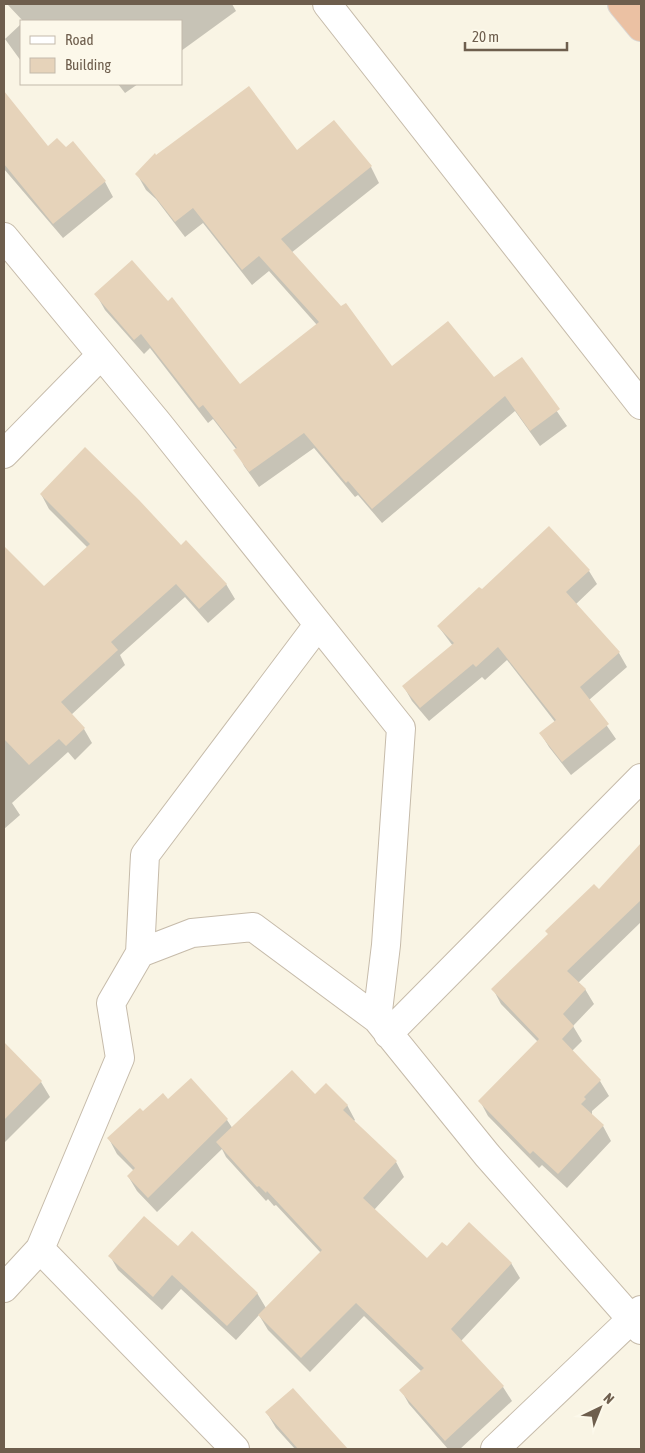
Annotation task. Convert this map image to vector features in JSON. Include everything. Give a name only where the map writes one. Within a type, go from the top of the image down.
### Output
[{"type":"highway","points":[[622,4],[641,27]]},
{"type":"street","points":[[328,4],[641,405]]},
{"type":"street","points":[[4,237],[401,728],[386,945],[383,1026]]},
{"type":"street","points":[[4,454],[101,355]]},
{"type":"street","points":[[4,1288],[40,1249],[120,1058],[111,1003],[140,953],[145,855],[318,625]]},
{"type":"street","points":[[383,1026],[641,778]]},
{"type":"street","points":[[140,953],[192,933],[253,927],[383,1026],[487,1154],[638,1319],[495,1449]]},
{"type":"street","points":[[40,1249],[235,1449]]},
{"type":"building","points":[[249,86],[297,150],[334,120],[372,166],[281,239],[341,306],[346,303],[392,366],[448,321],[494,377],[522,357],[560,409],[530,431],[505,396],[372,509],[348,481],[346,483],[304,433],[249,472],[233,450],[237,448],[203,405],[199,408],[141,334],[134,340],[94,294],[132,260],[168,301],[172,297],[240,384],[319,322],[259,256],[242,270],[193,208],[175,222],[135,174],[155,153],[156,155]]},
{"type":"building","points":[[4,91],[48,146],[57,138],[66,147],[73,141],[106,181],[53,224],[4,164]]},
{"type":"building","points":[[85,447],[181,545],[186,540],[227,584],[199,609],[176,584],[111,642],[118,650],[61,702],[85,728],[66,746],[59,739],[29,765],[4,739],[4,546],[44,586],[90,544],[40,494]]},
{"type":"building","points":[[549,526],[590,570],[566,592],[620,652],[580,687],[609,724],[562,762],[539,733],[556,720],[498,647],[476,667],[473,664],[420,708],[402,686],[454,643],[437,626],[479,587],[482,589]]},
{"type":"building","points":[[641,843],[641,900],[567,971],[586,989],[563,1014],[574,1026],[562,1039],[601,1080],[584,1097],[586,1099],[581,1104],[604,1125],[558,1174],[533,1151],[530,1154],[478,1101],[539,1039],[491,989],[548,934],[545,931],[594,884],[599,889]]},
{"type":"building","points":[[4,1042],[42,1081],[4,1120]]},
{"type":"building","points":[[292,1070],[315,1094],[326,1083],[348,1105],[343,1110],[397,1161],[363,1198],[427,1258],[442,1242],[447,1246],[469,1222],[512,1263],[451,1329],[504,1386],[445,1441],[399,1390],[424,1368],[356,1303],[301,1358],[258,1315],[322,1250],[267,1191],[266,1193],[259,1186],[257,1187],[216,1142]]},
{"type":"building","points":[[191,1078],[228,1119],[148,1198],[127,1176],[135,1168],[107,1138],[140,1108],[143,1111],[163,1093],[168,1099]]},
{"type":"building","points":[[144,1216],[178,1246],[192,1231],[258,1293],[227,1326],[172,1275],[153,1297],[108,1256]]},
{"type":"building","points":[[293,1388],[348,1449],[298,1449],[265,1412]]}]
